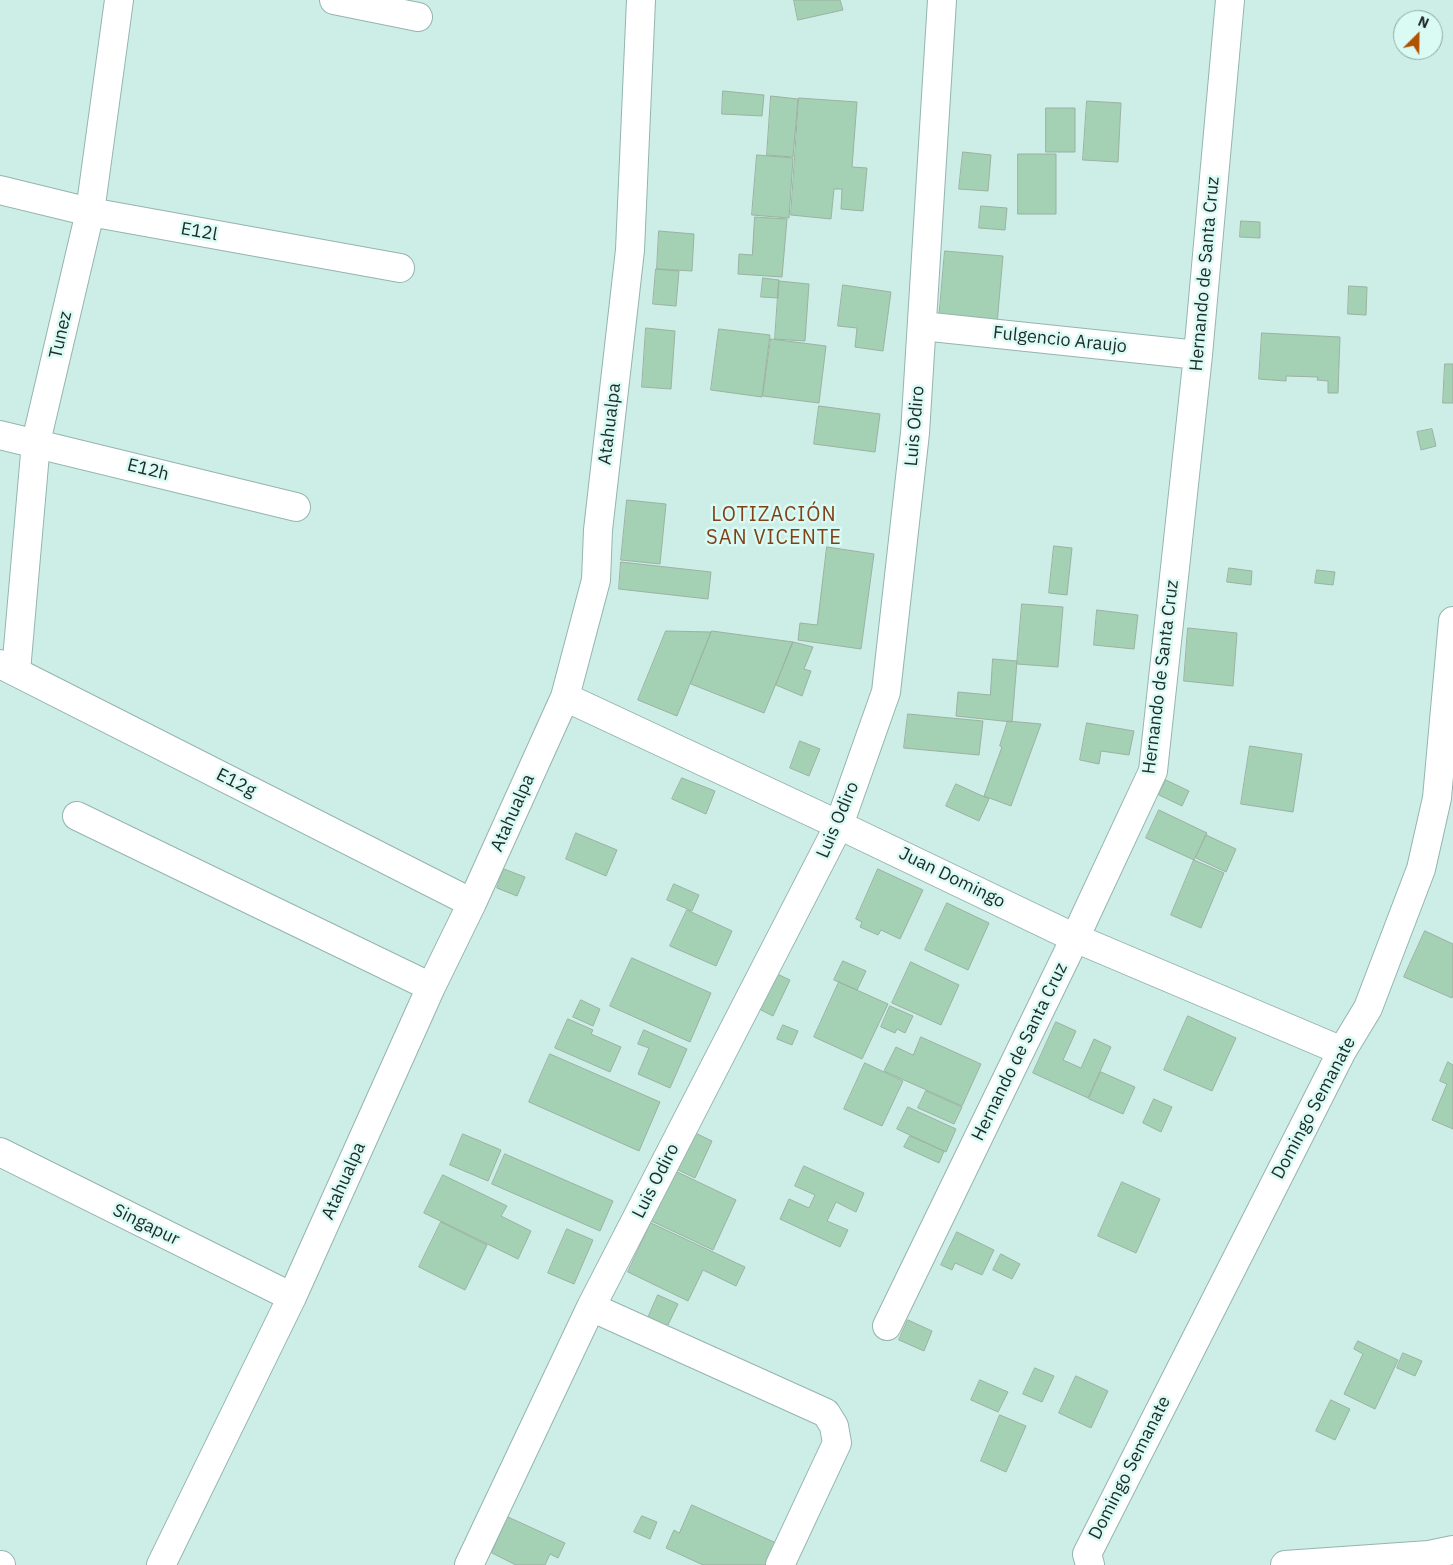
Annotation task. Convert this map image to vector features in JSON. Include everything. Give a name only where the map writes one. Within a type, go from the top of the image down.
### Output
[{"type":"street","name":"Tunez","points":[[8,667],[36,442],[90,212],[119,0]]},
{"type":"street","points":[[334,0],[418,17]]},
{"type":"street","name":"Atahualpa","points":[[161,1565],[292,1297],[431,987],[472,903],[565,697],[596,580],[598,530],[630,250],[641,0]]},
{"type":"street","name":"Luis Odiro","points":[[469,1565],[591,1307],[839,825],[886,692],[915,433],[942,0]]},
{"type":"street","name":"Hernando de Santa Cruz","points":[[887,1326],[1075,938],[1153,772],[1198,355],[1230,0]]},
{"type":"street","name":"E12l","points":[[0,190],[90,212],[400,268]]},
{"type":"street","name":"Fulgencio Araujo","points":[[922,326],[1198,355]]},
{"type":"street","name":"E12h","points":[[0,435],[36,442],[296,507]]},
{"type":"street","name":"Domingo Semanate","points":[[1090,1565],[1086,1554],[1342,1051],[1368,1008],[1421,868],[1437,798],[1453,621]]},
{"type":"street","name":"E12g","points":[[8,667],[472,903]]},
{"type":"street","name":"Juan Domingo","points":[[565,697],[1075,938],[1342,1051]]},
{"type":"street","points":[[77,816],[431,987]]},
{"type":"street","name":"Singapur","points":[[0,1152],[292,1297]]},
{"type":"street","points":[[591,1307],[826,1413],[834,1426],[837,1443],[780,1565]]},
{"type":"street","points":[[1285,1565],[1429,1555],[1453,1550]]},
{"type":"building","points":[[794,0],[840,0],[843,10],[798,20]]},
{"type":"building","points":[[723,91],[764,95],[762,116],[722,114]]},
{"type":"building","points":[[771,96],[798,99],[793,157],[767,155]]},
{"type":"building","points":[[799,98],[857,102],[852,167],[867,168],[863,211],[841,209],[842,189],[834,189],[831,219],[791,215]]},
{"type":"building","points":[[1087,101],[1121,103],[1118,162],[1083,160]]},
{"type":"building","points":[[1046,108],[1075,108],[1075,152],[1046,152]]},
{"type":"building","points":[[963,152],[991,155],[988,191],[959,189]]},
{"type":"building","points":[[1018,154],[1056,154],[1056,214],[1018,214]]},
{"type":"building","points":[[757,155],[793,158],[789,218],[752,215]]},
{"type":"building","points":[[981,206],[1007,208],[1005,230],[979,228]]},
{"type":"building","points":[[755,217],[787,219],[782,277],[738,274],[739,254],[752,255]]},
{"type":"building","points":[[1241,221],[1260,222],[1260,238],[1240,237]]},
{"type":"building","points":[[659,231],[694,234],[692,271],[657,269]]},
{"type":"building","points":[[945,251],[1003,256],[997,324],[939,319]]},
{"type":"building","points":[[656,269],[679,271],[676,306],[653,304]]},
{"type":"building","points":[[763,278],[779,280],[778,298],[761,297]]},
{"type":"building","points":[[779,281],[809,284],[805,341],[775,339]]},
{"type":"building","points":[[843,285],[891,292],[883,351],[855,347],[857,328],[838,326]]},
{"type":"building","points":[[1349,286],[1367,287],[1366,315],[1348,314]]},
{"type":"building","points":[[646,328],[675,331],[671,389],[642,387]]},
{"type":"building","points":[[719,329],[770,335],[762,397],[711,390]]},
{"type":"building","points":[[1262,333],[1340,337],[1338,393],[1328,393],[1328,381],[1317,380],[1318,377],[1286,376],[1286,381],[1259,379]]},
{"type":"building","points":[[771,339],[826,346],[819,403],[763,396]]},
{"type":"building","points":[[1445,364],[1453,364],[1453,403],[1443,403]]},
{"type":"building","points":[[819,406],[880,414],[875,452],[814,444]]},
{"type":"building","points":[[1432,429],[1436,446],[1421,450],[1417,432]]},
{"type":"building","points":[[627,500],[666,504],[660,564],[621,560]]},
{"type":"building","points":[[1054,546],[1072,548],[1067,595],[1049,593]]},
{"type":"building","points":[[827,547],[874,554],[861,649],[798,640],[800,623],[817,625]]},
{"type":"building","points":[[621,562],[711,572],[708,599],[619,589]]},
{"type":"building","points":[[1229,568],[1252,571],[1251,585],[1227,582]]},
{"type":"building","points":[[1317,570],[1335,572],[1333,585],[1315,583]]},
{"type":"building","points":[[1022,604],[1063,607],[1058,667],[1017,664]]},
{"type":"building","points":[[1097,610],[1138,615],[1134,649],[1094,645]]},
{"type":"building","points":[[1188,628],[1237,633],[1233,686],[1184,681]]},
{"type":"building","points":[[666,631],[711,632],[677,716],[638,700]]},
{"type":"building","points":[[712,631],[793,642],[764,713],[691,684]]},
{"type":"building","points":[[793,642],[813,647],[804,669],[811,671],[802,696],[776,685]]},
{"type":"building","points":[[993,659],[1017,661],[1012,722],[956,716],[958,692],[990,695]]},
{"type":"building","points":[[908,714],[983,721],[979,755],[904,748]]},
{"type":"building","points":[[1008,721],[1041,724],[1011,806],[984,796],[1002,747],[1000,746]]},
{"type":"building","points":[[1087,723],[1134,731],[1129,755],[1101,751],[1099,764],[1080,760]]},
{"type":"building","points":[[800,741],[820,749],[809,776],[790,768]]},
{"type":"building","points":[[1250,746],[1302,754],[1293,812],[1241,804]]},
{"type":"building","points":[[682,778],[715,791],[706,814],[672,799]]},
{"type":"building","points":[[1166,780],[1189,791],[1182,806],[1159,795]]},
{"type":"building","points":[[956,784],[989,799],[979,821],[946,806]]},
{"type":"building","points":[[1159,810],[1207,833],[1194,860],[1146,838]]},
{"type":"building","points":[[576,833],[617,850],[606,876],[566,859]]},
{"type":"building","points":[[1206,835],[1236,849],[1226,872],[1196,858]]},
{"type":"building","points":[[1194,860],[1224,873],[1201,928],[1171,915]]},
{"type":"building","points":[[504,869],[525,877],[517,896],[497,888]]},
{"type":"building","points":[[878,869],[923,890],[900,939],[881,930],[878,935],[860,927],[862,922],[856,919]]},
{"type":"building","points":[[674,884],[699,895],[692,911],[667,900]]},
{"type":"building","points":[[947,903],[989,923],[968,970],[925,950]]},
{"type":"building","points":[[687,910],[732,931],[716,966],[670,946]]},
{"type":"building","points":[[1425,931],[1453,944],[1452,998],[1404,977]]},
{"type":"building","points":[[632,958],[711,993],[690,1042],[610,1006]]},
{"type":"building","points":[[843,961],[866,971],[857,990],[834,980]]},
{"type":"building","points":[[911,962],[959,985],[941,1025],[892,1003]]},
{"type":"building","points":[[771,971],[790,980],[773,1016],[755,1007]]},
{"type":"building","points":[[839,982],[888,1004],[862,1059],[814,1037]]},
{"type":"building","points":[[581,1000],[600,1009],[593,1026],[573,1017]]},
{"type":"building","points":[[890,1006],[913,1016],[905,1033],[897,1029],[895,1033],[881,1027]]},
{"type":"building","points":[[1188,1016],[1236,1038],[1212,1091],[1164,1070]]},
{"type":"building","points":[[568,1019],[593,1030],[591,1034],[621,1047],[610,1072],[555,1048]]},
{"type":"building","points":[[1056,1022],[1076,1031],[1063,1060],[1081,1068],[1094,1039],[1111,1047],[1088,1098],[1033,1073]]},
{"type":"building","points":[[783,1025],[798,1031],[792,1045],[777,1039]]},
{"type":"building","points":[[644,1030],[687,1049],[670,1088],[638,1074],[649,1048],[638,1044]]},
{"type":"building","points":[[921,1037],[981,1064],[962,1106],[884,1071],[896,1047],[913,1055]]},
{"type":"building","points":[[550,1054],[660,1102],[639,1151],[529,1102]]},
{"type":"building","points":[[1448,1062],[1453,1065],[1453,1129],[1432,1120],[1447,1084],[1440,1081]]},
{"type":"building","points":[[865,1063],[903,1081],[882,1126],[844,1109]]},
{"type":"building","points":[[1101,1072],[1135,1087],[1123,1114],[1089,1099]]},
{"type":"building","points":[[926,1091],[962,1107],[954,1124],[918,1108]]},
{"type":"building","points":[[1154,1099],[1172,1107],[1161,1132],[1143,1123]]},
{"type":"building","points":[[908,1107],[956,1129],[946,1152],[897,1129]]},
{"type":"building","points":[[689,1130],[712,1141],[695,1178],[672,1167]]},
{"type":"building","points":[[463,1134],[501,1150],[488,1181],[450,1165]]},
{"type":"building","points":[[910,1136],[944,1151],[939,1163],[904,1147]]},
{"type":"building","points":[[505,1154],[613,1201],[600,1231],[492,1184]]},
{"type":"building","points":[[804,1166],[864,1193],[856,1212],[836,1202],[827,1221],[848,1230],[840,1247],[780,1219],[789,1199],[809,1208],[815,1195],[795,1186]]},
{"type":"building","points":[[669,1168],[736,1200],[713,1250],[645,1218]]},
{"type":"building","points":[[443,1175],[507,1206],[501,1216],[531,1231],[518,1259],[424,1213]]},
{"type":"building","points":[[1122,1182],[1160,1199],[1136,1253],[1098,1236]]},
{"type":"building","points":[[441,1222],[487,1245],[465,1290],[419,1267]]},
{"type":"building","points":[[651,1223],[745,1267],[736,1286],[703,1270],[688,1301],[628,1272]]},
{"type":"building","points":[[567,1229],[593,1240],[574,1284],[548,1273]]},
{"type":"building","points":[[957,1232],[994,1250],[982,1275],[955,1263],[952,1270],[941,1265]]},
{"type":"building","points":[[1001,1254],[1020,1264],[1012,1279],[993,1270]]},
{"type":"building","points":[[658,1295],[678,1304],[666,1329],[647,1320]]},
{"type":"building","points":[[908,1320],[932,1331],[924,1351],[899,1340]]},
{"type":"building","points":[[1358,1341],[1398,1360],[1375,1409],[1344,1394],[1363,1354],[1354,1349]]},
{"type":"building","points":[[1403,1353],[1422,1361],[1415,1376],[1397,1368]]},
{"type":"building","points":[[1035,1368],[1054,1376],[1042,1402],[1023,1394]]},
{"type":"building","points":[[1076,1376],[1108,1391],[1091,1428],[1059,1413]]},
{"type":"building","points":[[980,1380],[1008,1392],[998,1412],[971,1400]]},
{"type":"building","points":[[1331,1400],[1350,1409],[1335,1440],[1316,1431]]},
{"type":"building","points":[[1000,1415],[1026,1426],[1006,1472],[981,1461]]},
{"type":"building","points":[[692,1505],[785,1547],[777,1565],[703,1565],[666,1548],[674,1530],[679,1533]]},
{"type":"building","points":[[642,1516],[657,1522],[650,1539],[634,1532]]},
{"type":"building","points":[[508,1517],[565,1543],[558,1558],[550,1554],[545,1565],[516,1565],[492,1553]]},
{"type":"district","name":"LOTIZACIÓN SAN VICENTE","points":[[774,526]]}]
